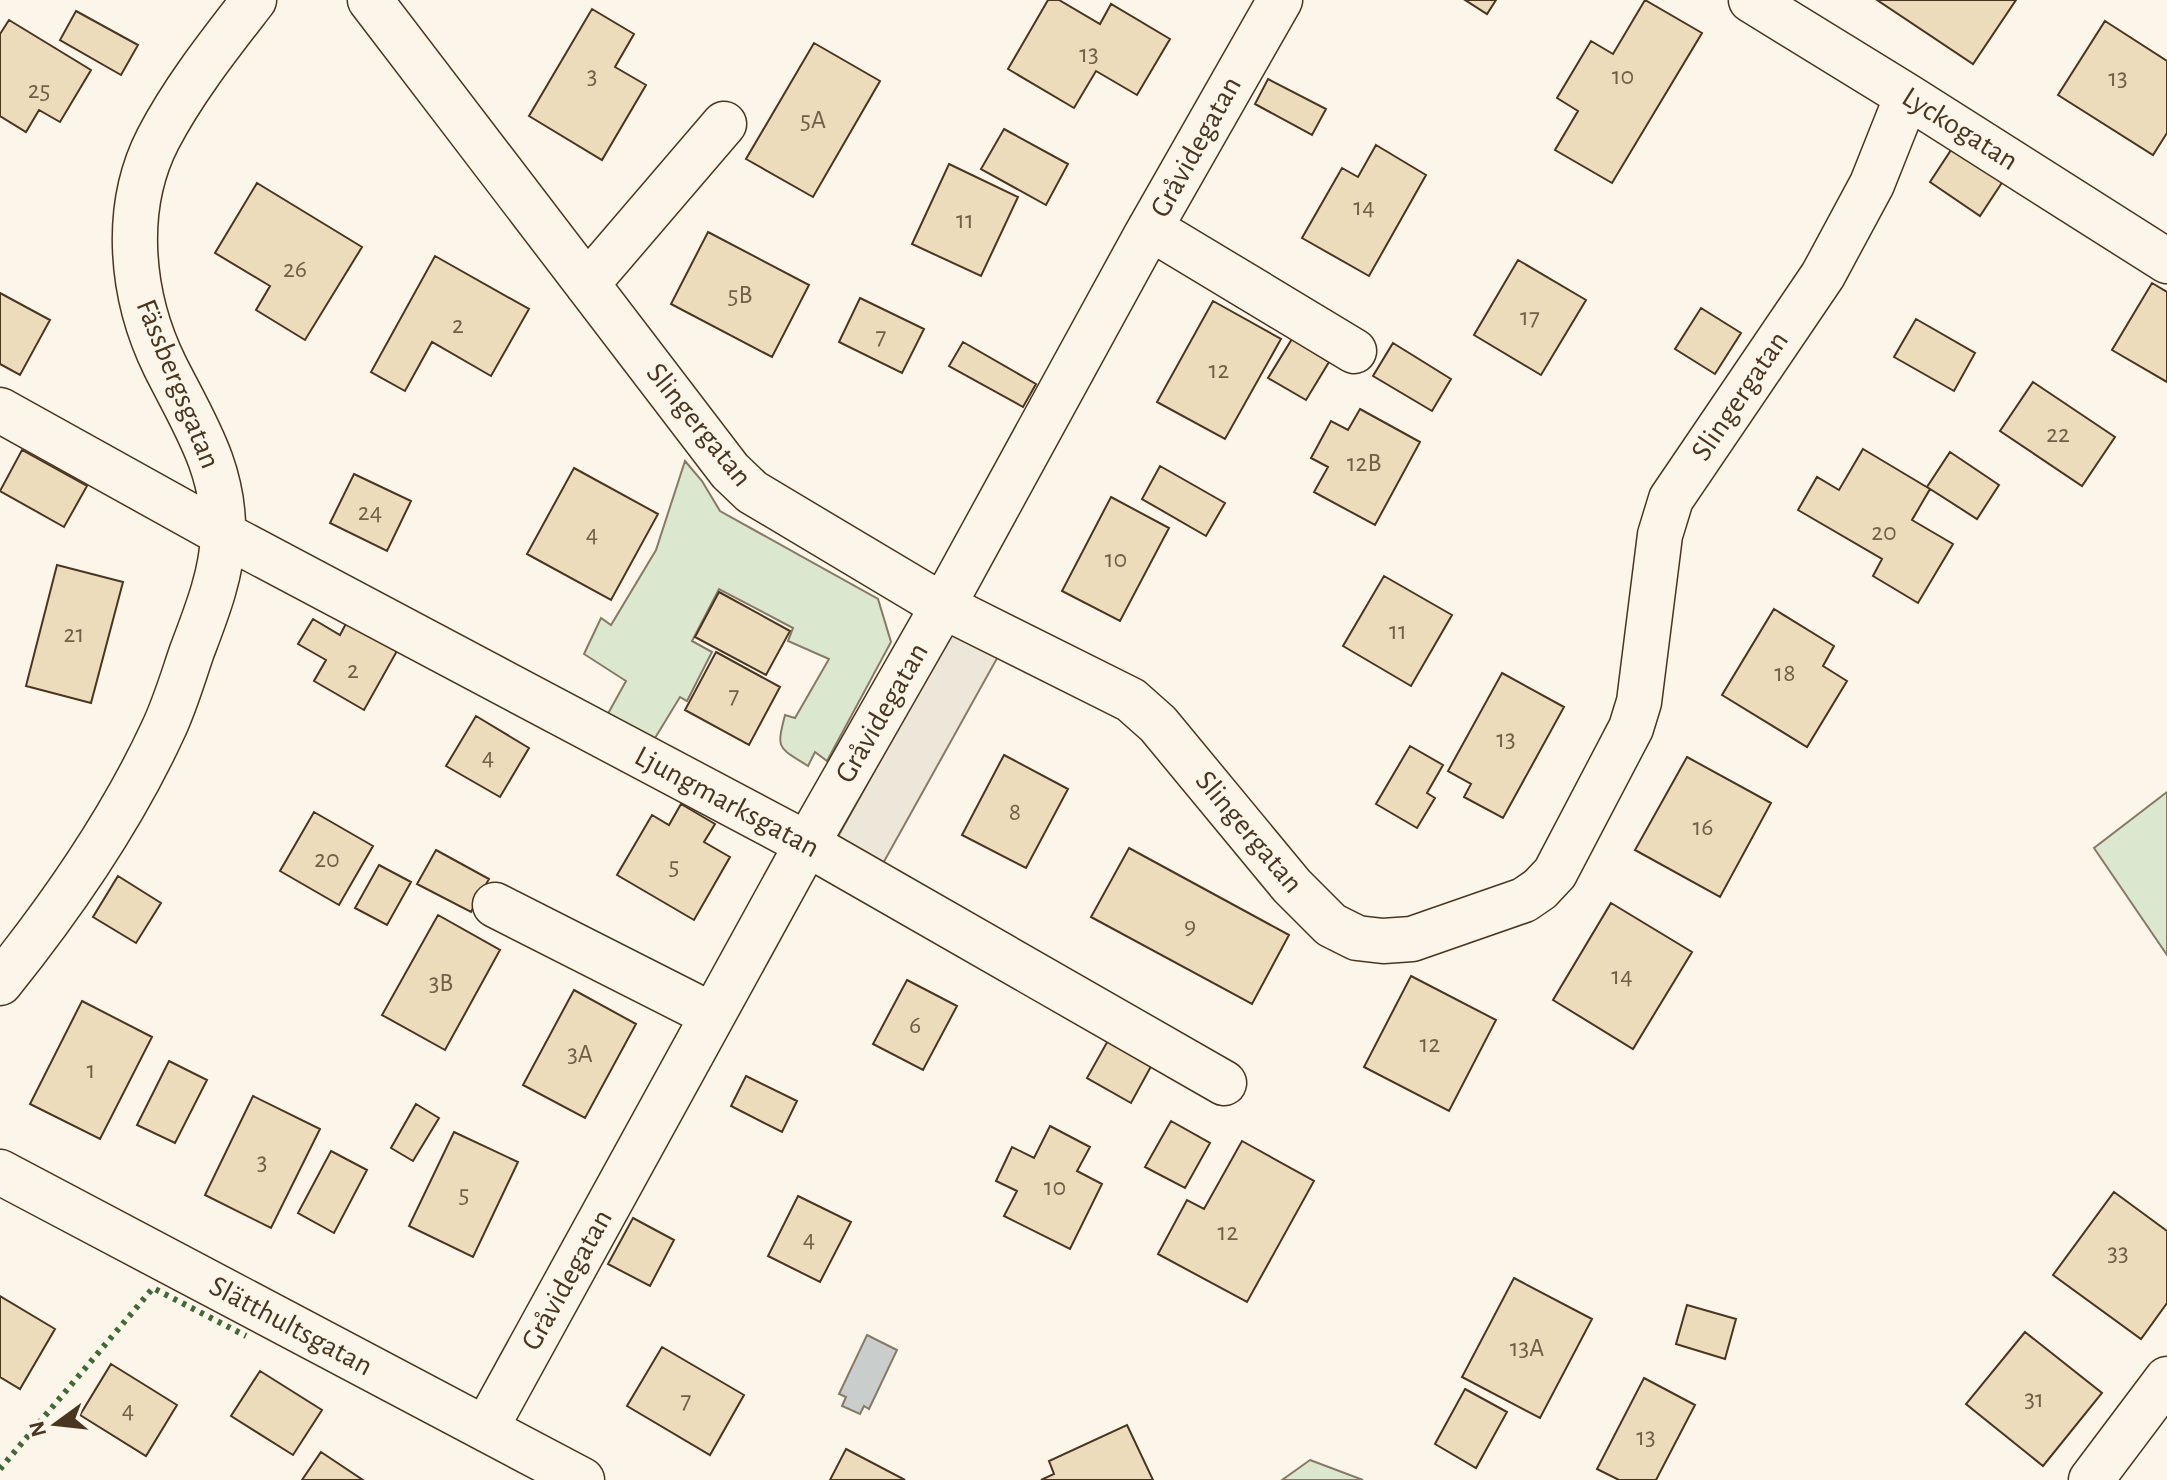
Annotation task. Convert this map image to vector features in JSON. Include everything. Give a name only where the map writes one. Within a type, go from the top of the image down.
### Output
[{"type":"street","name":"Fässbergsgatan","points":[[0,983],[15,936],[68,893],[128,797],[164,729],[220,565],[223,534],[215,468],[200,430],[164,364],[148,321],[138,285],[134,246],[145,172],[158,139],[209,58],[254,0]]},
{"type":"street","name":"Slingergatan","points":[[370,0],[730,471],[752,492],[943,606],[1131,700],[1158,724],[1292,886],[1331,925],[1357,938],[1383,941],[1412,939],[1524,900],[1555,873],[1631,728],[1639,702],[1660,535],[1671,499],[1823,275],[1872,184],[1907,96]]},
{"type":"street","name":"Gråvidegatan","points":[[486,1428],[807,844],[1280,0]]},
{"type":"street","name":"Lyckogatan","points":[[1751,0],[2167,261]]},
{"type":"street","points":[[587,284],[724,124]]},
{"type":"street","points":[[1150,228],[1354,351]]},
{"type":"street","name":"Ljungmarksgatan","points":[[0,410],[223,534],[807,844],[1224,1083]]},
{"type":"street","points":[[495,905],[712,1015]]},
{"type":"street","name":"Slätthultsgatan","points":[[0,1172],[582,1480]]},
{"type":"street","points":[[2091,1480],[2167,1379]]},
{"type":"green space","points":[[685,461],[702,481],[720,511],[878,599],[891,642],[827,761],[815,752],[808,766],[785,751],[780,742],[785,715],[795,718],[829,659],[788,641],[793,628],[719,589],[692,641],[712,652],[687,701],[680,697],[652,743],[605,719],[626,681],[584,654],[601,618],[611,625],[656,550]]},
{"type":"green space","points":[[2167,792],[2167,955],[2094,848]]},
{"type":"green space","points":[[1310,1460],[1363,1480],[1282,1480]]},
{"type":"shaded area","points":[[954,628],[1000,653],[881,867],[835,842]]},
{"type":"shaded area","points":[[867,1335],[897,1350],[869,1409],[864,1406],[860,1414],[842,1406],[846,1397],[839,1394]]},
{"type":"building","points":[[1048,0],[1059,0],[1100,24],[1111,4],[1170,39],[1137,95],[1096,71],[1074,108],[1008,69]]},
{"type":"building","points":[[1465,0],[1496,0],[1487,14]]},
{"type":"building","points":[[1645,0],[1702,33],[1612,183],[1555,150],[1578,111],[1557,98],[1591,41],[1613,54]]},
{"type":"building","points":[[1877,0],[2016,0],[1973,64]]},
{"type":"building","points":[[592,9],[634,34],[615,67],[646,85],[602,160],[529,116]]},
{"type":"building","points":[[76,11],[138,45],[121,75],[60,40]]},
{"type":"building","points":[[9,20],[91,70],[60,122],[39,110],[26,132],[0,116],[0,34]]},
{"type":"building","points":[[2105,21],[2167,61],[2167,133],[2153,155],[2058,95]]},
{"type":"building","points":[[814,43],[880,81],[813,197],[746,159]]},
{"type":"building","points":[[1268,79],[1326,109],[1312,135],[1255,104]]},
{"type":"building","points":[[1004,129],[1068,164],[1046,205],[981,169]]},
{"type":"building","points":[[1955,144],[2005,178],[1980,216],[1930,182]]},
{"type":"building","points":[[1376,145],[1426,175],[1369,276],[1302,238],[1342,168],[1358,177]]},
{"type":"building","points":[[949,164],[1018,197],[981,276],[912,244]]},
{"type":"building","points":[[257,183],[362,247],[305,340],[256,310],[270,286],[215,253]]},
{"type":"building","points":[[708,232],[809,285],[772,357],[671,304]]},
{"type":"building","points":[[435,256],[529,309],[491,376],[432,342],[405,391],[371,372]]},
{"type":"building","points":[[1518,260],[1586,300],[1541,375],[1474,335]]},
{"type":"building","points":[[2152,283],[2167,292],[2167,382],[2112,350]]},
{"type":"building","points":[[0,293],[50,320],[20,375],[0,364]]},
{"type":"building","points":[[860,298],[924,329],[902,373],[839,342]]},
{"type":"building","points":[[1213,301],[1281,339],[1225,439],[1157,402]]},
{"type":"building","points":[[1701,308],[1741,333],[1715,374],[1675,349]]},
{"type":"building","points":[[1916,319],[1975,353],[1954,391],[1894,357]]},
{"type":"building","points":[[1292,339],[1329,362],[1306,400],[1268,378]]},
{"type":"building","points":[[963,342],[1036,384],[1023,407],[949,366]]},
{"type":"building","points":[[1393,343],[1451,379],[1432,411],[1373,376]]},
{"type":"building","points":[[2033,382],[2115,437],[2082,486],[2000,431]]},
{"type":"building","points":[[1360,409],[1420,442],[1375,525],[1314,492],[1328,467],[1311,458],[1331,421],[1348,430]]},
{"type":"building","points":[[1863,449],[1930,489],[1912,520],[1953,544],[1918,603],[1873,576],[1882,559],[1798,510],[1817,477],[1839,490]]},
{"type":"building","points":[[22,450],[87,486],[64,527],[0,491]]},
{"type":"building","points":[[1950,452],[1999,485],[1977,519],[1927,487]]},
{"type":"building","points":[[1160,466],[1225,503],[1206,536],[1142,499]]},
{"type":"building","points":[[574,468],[658,514],[611,600],[527,554]]},
{"type":"building","points":[[354,474],[411,501],[387,551],[330,523]]},
{"type":"building","points":[[1111,497],[1169,528],[1120,621],[1062,591]]},
{"type":"building","points":[[57,565],[123,582],[91,703],[26,686]]},
{"type":"building","points":[[1384,576],[1452,615],[1411,686],[1343,646]]},
{"type":"building","points":[[719,592],[790,631],[766,675],[695,637]]},
{"type":"building","points":[[1774,609],[1834,646],[1823,666],[1847,681],[1807,747],[1722,695]]},
{"type":"building","points":[[351,614],[402,642],[364,710],[314,681],[326,660],[298,644],[313,619],[340,635]]},
{"type":"building","points":[[716,652],[780,687],[749,745],[685,710]]},
{"type":"building","points":[[1502,673],[1564,707],[1503,818],[1464,797],[1471,784],[1448,771]]},
{"type":"building","points":[[476,716],[529,748],[500,797],[446,766]]},
{"type":"building","points":[[1410,746],[1443,765],[1427,793],[1435,798],[1417,828],[1376,804]]},
{"type":"building","points":[[1004,755],[1068,789],[1026,868],[962,835]]},
{"type":"building","points":[[1687,757],[1771,803],[1720,897],[1635,850]]},
{"type":"building","points":[[681,804],[715,824],[704,842],[730,857],[694,920],[617,875],[652,815],[669,825]]},
{"type":"building","points":[[314,812],[373,846],[339,905],[280,871]]},
{"type":"building","points":[[1129,848],[1289,935],[1252,1004],[1091,917]]},
{"type":"building","points":[[436,850],[489,879],[471,912],[417,884]]},
{"type":"building","points":[[379,865],[411,882],[387,925],[355,908]]},
{"type":"building","points":[[118,876],[161,903],[136,943],[93,917]]},
{"type":"building","points":[[1611,903],[1692,952],[1633,1049],[1553,1000]]},
{"type":"building","points":[[438,915],[500,950],[445,1050],[382,1015]]},
{"type":"building","points":[[1411,976],[1496,1020],[1449,1111],[1364,1067]]},
{"type":"building","points":[[907,980],[957,1006],[923,1070],[873,1044]]},
{"type":"building","points":[[574,990],[636,1024],[585,1118],[523,1085]]},
{"type":"building","points":[[82,1001],[152,1037],[100,1139],[30,1104]]},
{"type":"building","points":[[1110,1037],[1154,1061],[1131,1103],[1087,1078]]},
{"type":"building","points":[[169,1061],[207,1080],[175,1143],[137,1125]]},
{"type":"building","points":[[746,1076],[797,1101],[782,1132],[731,1106]]},
{"type":"building","points":[[253,1096],[320,1129],[271,1228],[205,1195]]},
{"type":"building","points":[[416,1104],[439,1118],[413,1161],[391,1148]]},
{"type":"building","points":[[1171,1121],[1210,1143],[1185,1188],[1145,1167]]},
{"type":"building","points":[[1050,1126],[1090,1147],[1077,1171],[1102,1184],[1070,1249],[1004,1216],[1017,1191],[996,1181],[1012,1147],[1034,1158]]},
{"type":"building","points":[[454,1132],[518,1162],[473,1257],[409,1226]]},
{"type":"building","points":[[1242,1141],[1314,1181],[1247,1302],[1158,1254],[1187,1200],[1204,1209]]},
{"type":"building","points":[[331,1151],[367,1170],[334,1233],[298,1213]]},
{"type":"building","points":[[2114,1192],[2167,1231],[2167,1303],[2141,1339],[2053,1275]]},
{"type":"building","points":[[798,1196],[851,1222],[820,1282],[768,1256]]},
{"type":"building","points":[[633,1218],[674,1240],[650,1286],[608,1264]]},
{"type":"building","points":[[1514,1278],[1592,1319],[1540,1418],[1462,1377]]},
{"type":"building","points":[[0,1296],[55,1329],[20,1389],[0,1377]]},
{"type":"building","points":[[1687,1305],[1736,1319],[1725,1359],[1676,1344]]},
{"type":"building","points":[[2025,1332],[2102,1393],[2043,1466],[1966,1404]]},
{"type":"building","points":[[662,1347],[744,1395],[710,1455],[627,1406]]},
{"type":"building","points":[[111,1364],[177,1405],[146,1456],[80,1415]]},
{"type":"building","points":[[260,1371],[322,1410],[293,1455],[231,1416]]},
{"type":"building","points":[[1644,1378],[1695,1405],[1656,1480],[1619,1480],[1597,1469]]},
{"type":"building","points":[[1465,1389],[1507,1412],[1476,1468],[1435,1444]]},
{"type":"building","points":[[1127,1425],[1153,1480],[1041,1480],[1054,1474],[1049,1461]]},
{"type":"building","points":[[846,1449],[905,1480],[830,1480]]},
{"type":"building","points":[[321,1452],[363,1480],[302,1480]]},
{"type":"hedge","points":[[0,1469],[153,1288],[246,1336]]}]
